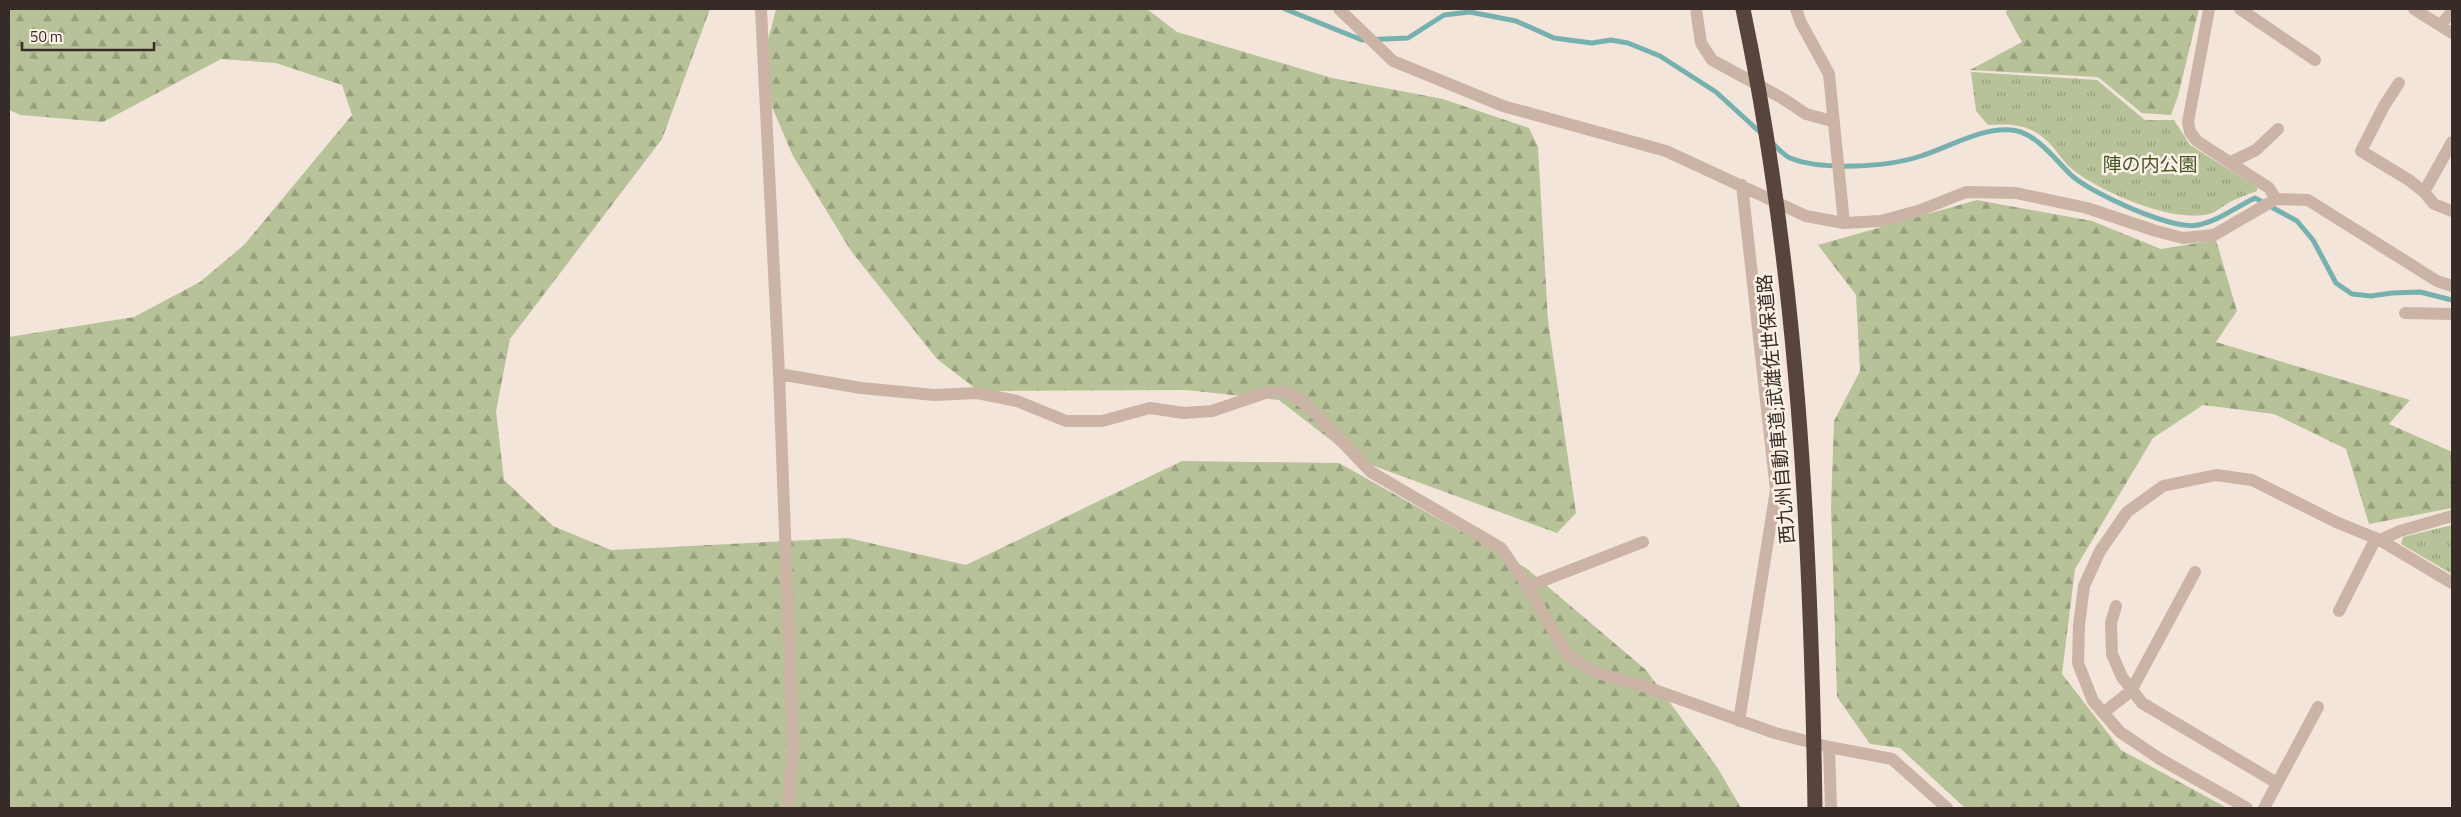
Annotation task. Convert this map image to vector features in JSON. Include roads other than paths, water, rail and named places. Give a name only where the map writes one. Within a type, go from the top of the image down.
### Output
[{"type":"highway","name":"西九州自動車道;武雄佐世保道路","points":[[1743,9],[1754,63],[1778,222],[1796,380],[1804,488],[1814,729],[1815,808]]},
{"type":"street","points":[[761,9],[779,374],[793,748],[788,808]]},
{"type":"street","points":[[1339,9],[1393,61],[1503,106],[1666,151],[1806,216],[1844,223],[1881,222],[1921,210],[1966,192],[2016,193],[2087,208],[2183,238],[2214,234],[2276,199],[2308,200],[2437,281],[2452,286]]},
{"type":"street","points":[[1696,9],[1701,43],[1712,60],[1806,114],[1832,121]]},
{"type":"street","points":[[1796,9],[1801,23],[1829,74],[1832,121],[1840,173],[1844,223]]},
{"type":"street","points":[[2209,9],[2188,122],[2190,132],[2197,141],[2269,188],[2276,199]]},
{"type":"street","points":[[2240,9],[2315,60]]},
{"type":"street","points":[[2414,9],[2452,33]]},
{"type":"street","points":[[2440,25],[2452,12]]},
{"type":"street","points":[[2399,83],[2384,106],[2361,151],[2424,192],[2434,204],[2452,211]]},
{"type":"street","points":[[2231,162],[2256,150],[2278,129]]},
{"type":"street","points":[[2424,192],[2452,142]]},
{"type":"street","points":[[1739,721],[1776,490],[1742,185]]},
{"type":"street","points":[[2405,313],[2452,314]]},
{"type":"street","points":[[779,374],[861,388],[934,395],[977,393],[1017,401],[1066,421],[1102,421],[1150,408],[1184,413],[1212,411],[1268,392],[1284,391],[1306,404],[1371,472],[1501,548],[1527,586],[1568,656],[1595,672],[1649,688],[1739,721],[1829,747],[1892,759],[1947,808]]},
{"type":"street","points":[[2247,808],[2160,759],[2120,732],[2093,701],[2078,663],[2079,625],[2084,586],[2100,552],[2127,512],[2163,486],[2216,474],[2252,480],[2336,522],[2378,539],[2452,583]]},
{"type":"street","points":[[2339,611],[2378,539],[2452,516]]},
{"type":"street","points":[[1527,586],[1643,542]]},
{"type":"street","points":[[2103,713],[2131,691],[2195,572]]},
{"type":"street","points":[[2116,606],[2111,623],[2112,654],[2122,677],[2131,691],[2142,703],[2278,783]]},
{"type":"street","points":[[2264,808],[2318,707]]},
{"type":"street","points":[[1829,747],[1831,808]]},
{"type":"waterway","points":[[1285,9],[1362,40],[1408,38],[1444,15],[1470,12],[1516,21],[1554,38],[1592,43],[1611,40],[1628,43],[1660,56],[1716,92],[1762,134]]},
{"type":"waterway","points":[[1770,141],[1787,157],[1803,162],[1819,165],[1855,166],[1907,160],[1988,132],[1999,130],[2020,132],[2036,140],[2080,182],[2112,200],[2151,216],[2170,222],[2198,225],[2220,217],[2255,198],[2297,221],[2313,240],[2336,283],[2352,294],[2371,296],[2420,292],[2452,300]]},
{"type":"park label","name":"陣の内公園","points":[[2150,163]]}]
